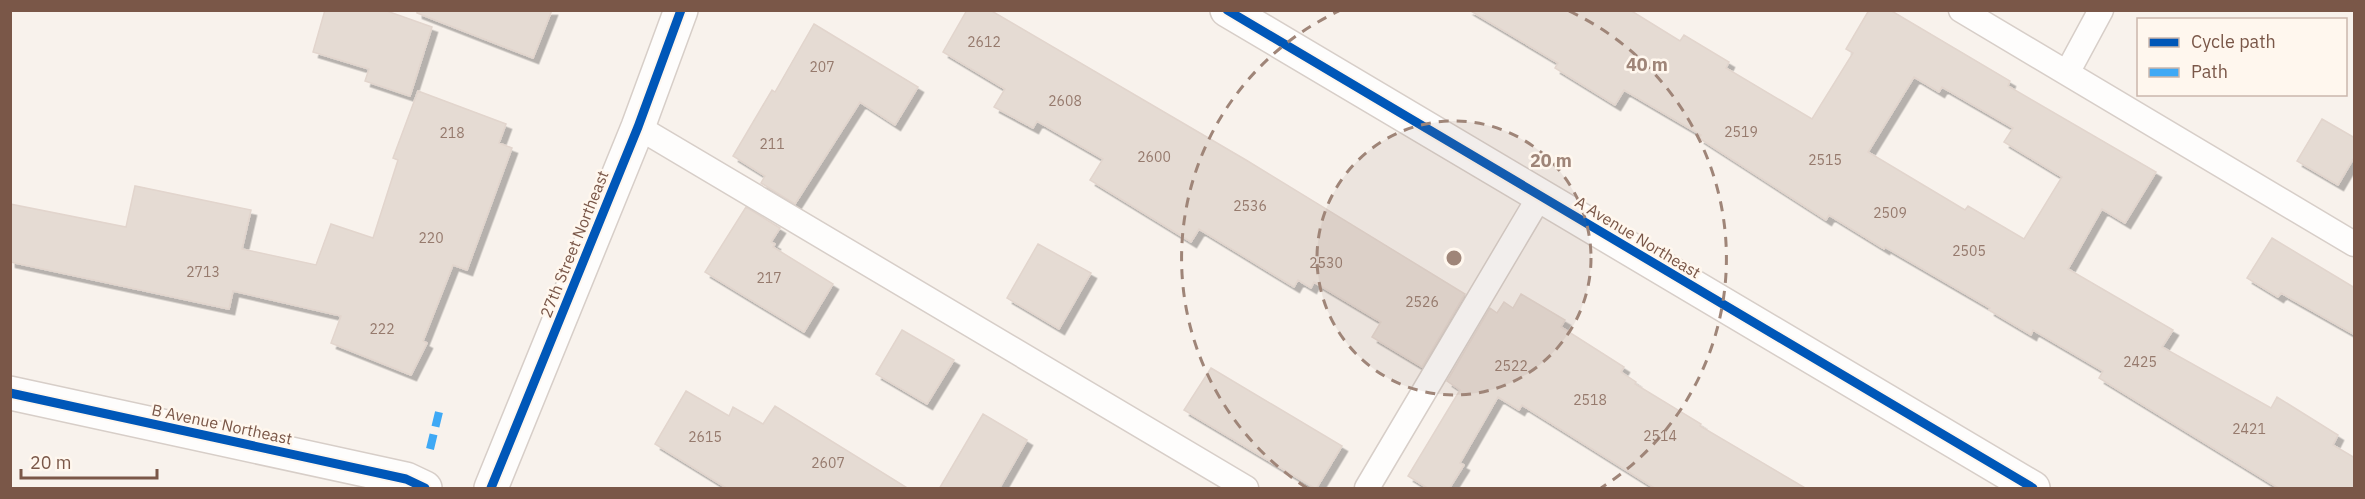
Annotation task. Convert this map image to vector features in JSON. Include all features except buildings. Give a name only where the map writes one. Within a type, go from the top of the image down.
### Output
[{"type":"street","name":"27th Street Northeast","points":[[491,489],[638,127],[681,10]]},
{"type":"street","name":"A Avenue Northeast","points":[[1227,10],[2033,489]]},
{"type":"street","name":"B Avenue Northeast","points":[[10,393],[406,479],[425,489]]},
{"type":"lane","points":[[1961,10],[2355,244]]},
{"type":"lane","points":[[2067,73],[2101,10]]},
{"type":"lane","points":[[638,127],[1246,489]]},
{"type":"lane","points":[[1367,489],[1540,196]]},
{"type":"marked path","points":[[430,449],[439,412]]},
{"type":"cycle path","points":[[491,488],[638,127],[681,10]]},
{"type":"cycle path","points":[[1227,10],[2033,488]]},
{"type":"cycle path","points":[[10,393],[406,479],[425,488]]}]
